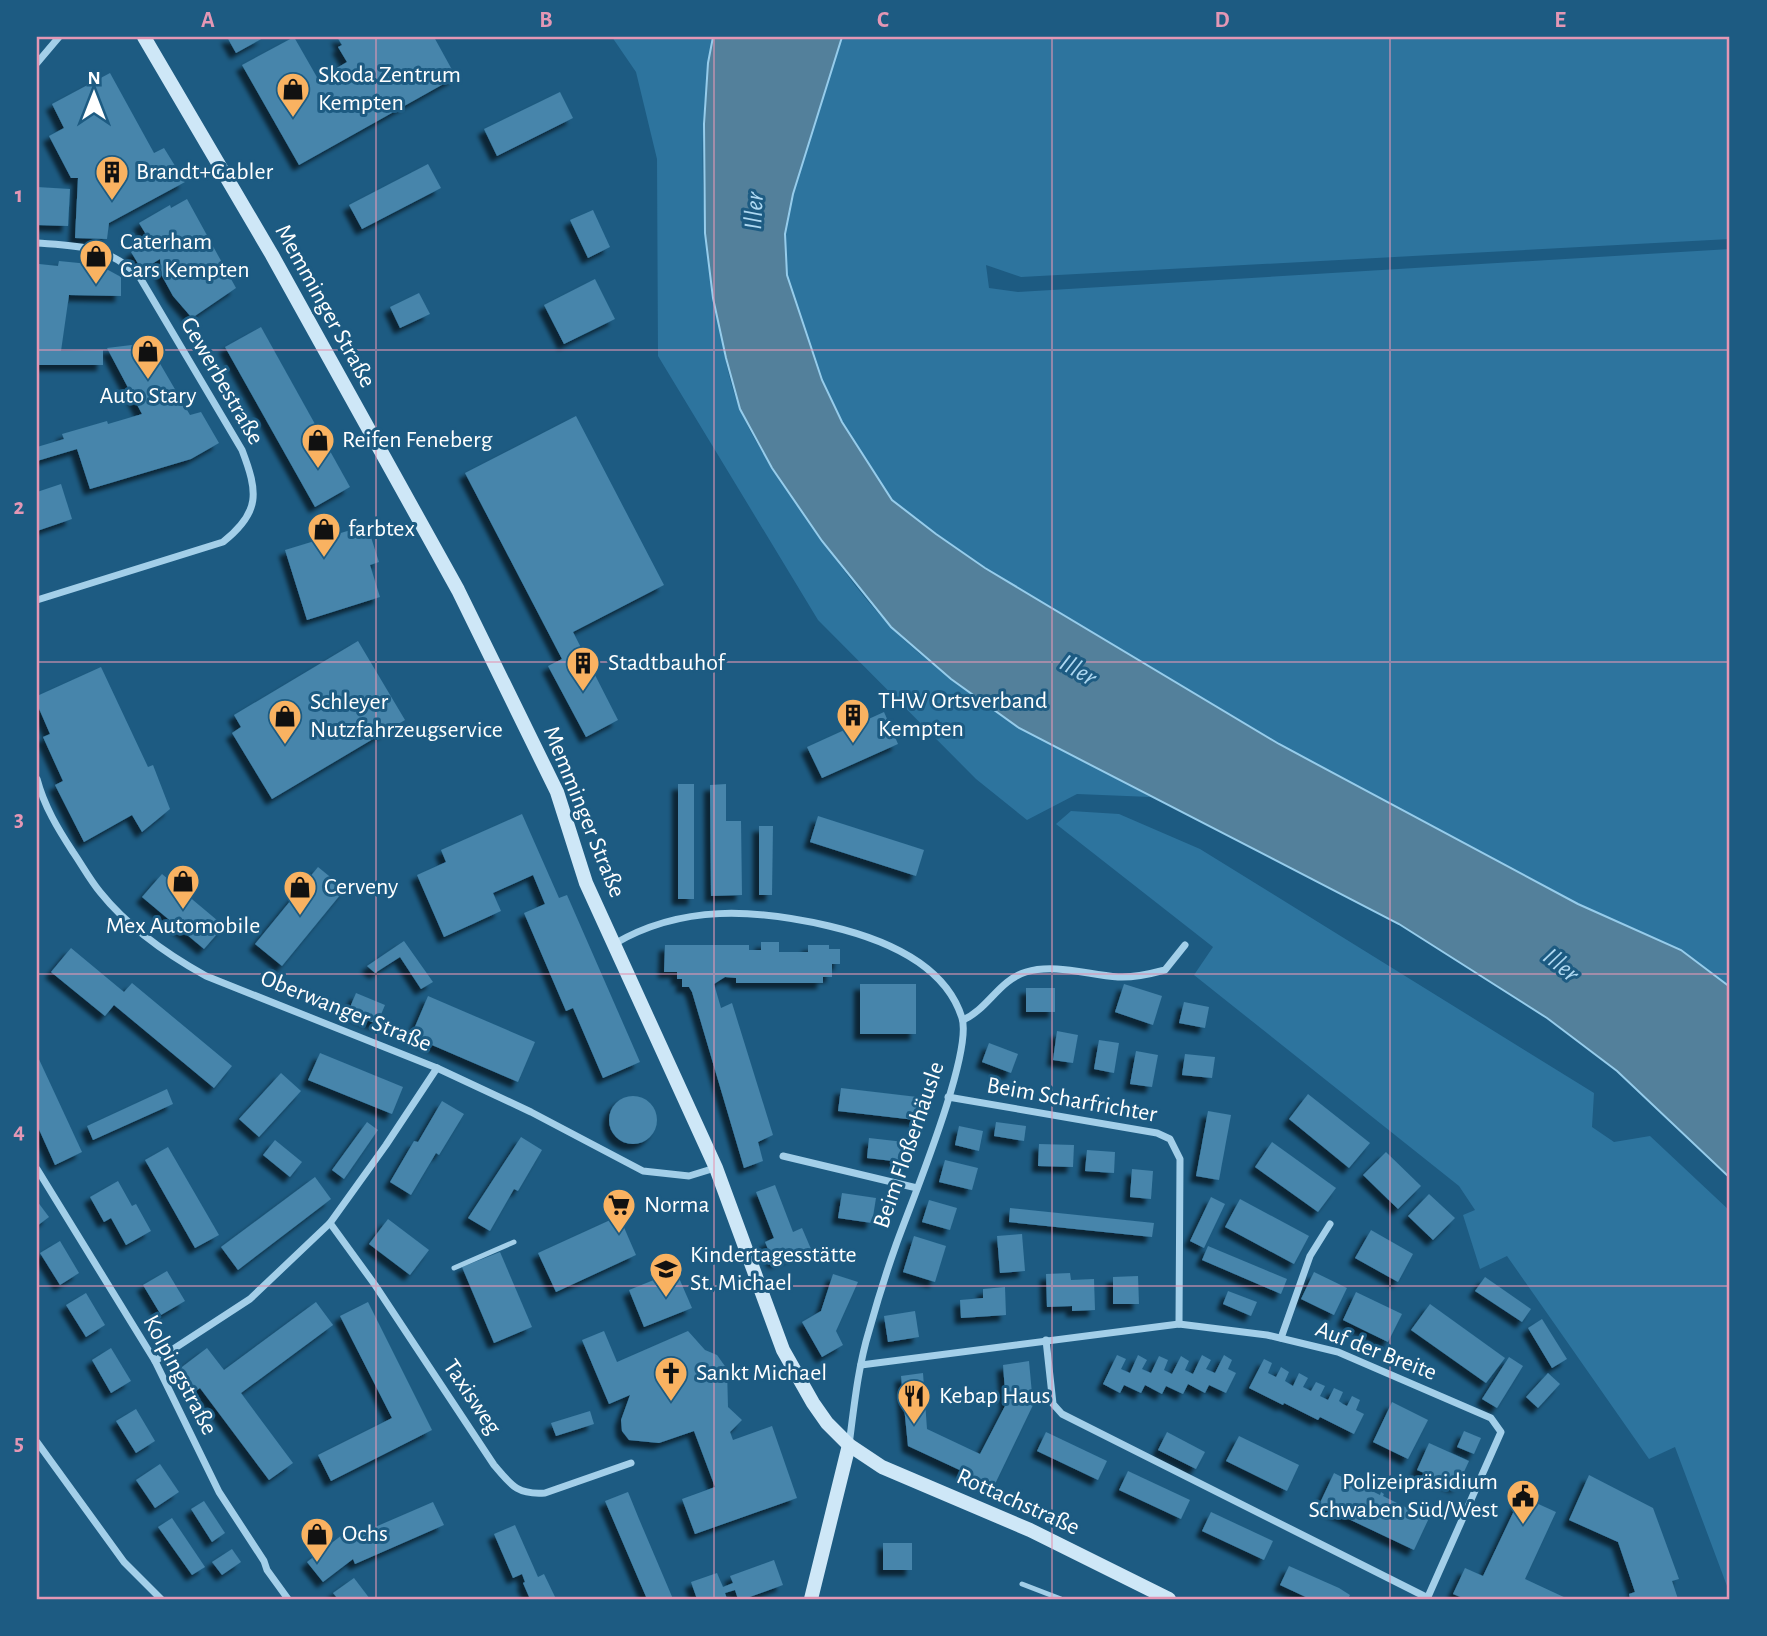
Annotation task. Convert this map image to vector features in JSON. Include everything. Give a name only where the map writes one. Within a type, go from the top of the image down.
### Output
[{"type":"main road","name":"Memminger Straße","points":[[144,37],[272,255],[458,590],[557,792],[586,883],[716,1168],[783,1350],[813,1403],[827,1423],[849,1445]]},
{"type":"main road","points":[[811,1599],[849,1445]]},
{"type":"main road","name":"Rottachstraße","points":[[849,1445],[882,1467],[1030,1530],[1169,1599]]},
{"type":"street","points":[[37,63],[59,37]]},
{"type":"street","name":"Gewerbestraße","points":[[37,243],[101,250],[123,261],[139,276],[242,450],[251,474],[253,495],[251,512],[223,542],[37,600]]},
{"type":"street","name":"Oberwanger Straße","points":[[37,779],[41,796],[59,831],[100,892],[149,939],[206,976],[437,1068],[531,1112],[643,1171],[689,1176],[716,1168]]},
{"type":"street","points":[[614,944],[635,932],[701,913],[748,912],[788,916],[855,932],[898,950],[929,970],[952,997],[963,1020],[973,1016],[1007,982],[1026,972],[1046,969],[1120,977],[1142,975],[1166,970],[1185,945]]},
{"type":"street","name":"Beim Floßerhäusle","points":[[849,1445],[867,1334],[948,1097],[962,1045],[963,1020]]},
{"type":"street","points":[[155,1361],[250,1299],[330,1223],[437,1068]]},
{"type":"street","name":"Beim Scharfrichter","points":[[948,1097],[1157,1133],[1170,1139],[1180,1159],[1179,1324]]},
{"type":"street","points":[[783,1156],[917,1188]]},
{"type":"street","name":"Kolpingstraße","points":[[37,1169],[155,1361],[219,1492],[288,1599]]},
{"type":"street","name":"Taxisweg","points":[[330,1223],[389,1306],[494,1465],[515,1489],[532,1494],[545,1493],[631,1463]]},
{"type":"street","points":[[1280,1338],[1310,1256],[1330,1224]]},
{"type":"street","name":"Auf der Breite","points":[[861,1365],[1046,1340],[1179,1324],[1280,1338],[1338,1352],[1491,1418],[1501,1432],[1428,1599],[1062,1414],[1053,1404],[1046,1340]]},
{"type":"street","points":[[37,1442],[124,1562],[162,1599]]},
{"type":"lane","points":[[454,1268],[514,1242]]},
{"type":"lane","points":[[1022,1584],[1061,1599]]},
{"type":"shaded area","points":[[612,37],[713,37],[704,109],[703,185],[708,260],[726,361],[736,400],[751,433],[828,549],[890,626],[950,678],[1023,727],[1151,797],[1077,794],[1027,820],[976,779],[818,620],[658,356],[657,159],[636,72]]},
{"type":"shaded area","points":[[842,37],[1730,37],[1730,239],[1021,277],[986,265],[989,288],[1018,292],[1730,249],[1730,987],[1681,950],[1578,904],[1279,744],[985,568],[892,500],[842,422],[822,380],[787,275],[785,234],[793,194]]},
{"type":"shaded area","points":[[1071,811],[1119,814],[1200,849],[1594,1093],[1592,1127],[1614,1142],[1650,1136],[1730,1211],[1730,1594],[1675,1447],[1649,1459],[1507,1256],[1480,1269],[1463,1215],[1475,1210],[1459,1186],[1194,975],[1213,947],[1056,824]]},
{"type":"water","name":"Iller","points":[[713,37],[842,37],[793,194],[785,234],[787,275],[822,380],[842,422],[892,500],[985,568],[1279,744],[1578,904],[1681,950],[1730,987],[1730,1178],[1617,1071],[1547,1018],[1399,924],[1019,728],[951,679],[891,627],[822,541],[772,468],[740,409],[713,298],[705,233],[704,124],[708,63]]},
{"type":"building","points":[[227,37],[265,37],[236,53]]},
{"type":"building","points":[[294,37],[318,79],[347,62],[338,47],[342,45],[337,37],[434,37],[456,77],[299,165],[242,65]]},
{"type":"building","points":[[110,73],[154,153],[164,148],[185,182],[109,223],[107,239],[75,238],[78,178],[71,178],[49,136],[64,128],[52,104]]},
{"type":"building","points":[[560,92],[573,118],[497,156],[484,129]]},
{"type":"building","points":[[428,164],[441,188],[362,229],[349,205]]},
{"type":"building","points":[[37,187],[70,189],[68,226],[37,225]]},
{"type":"building","points":[[187,199],[236,288],[192,318],[173,296],[162,276],[160,259],[142,270],[131,252],[150,241],[139,223],[170,205],[171,208]]},
{"type":"building","points":[[593,210],[610,247],[588,258],[570,220]]},
{"type":"building","points":[[59,261],[99,265],[121,277],[121,296],[69,295],[61,351],[103,350],[103,365],[37,365],[39,264],[58,266]]},
{"type":"building","points":[[595,279],[615,319],[564,344],[544,305]]},
{"type":"building","points":[[419,293],[430,314],[400,328],[390,307]]},
{"type":"building","points":[[261,327],[350,487],[315,507],[225,347]]},
{"type":"building","points":[[148,343],[190,415],[201,412],[219,443],[191,459],[90,489],[77,449],[37,461],[37,447],[64,439],[62,434],[142,414],[107,348]]},
{"type":"building","points":[[576,416],[664,585],[573,632],[618,720],[586,737],[548,666],[562,659],[465,473]]},
{"type":"building","points":[[61,484],[72,519],[37,531],[37,492]]},
{"type":"building","points":[[367,525],[379,562],[370,565],[380,597],[307,620],[285,550]]},
{"type":"building","points":[[358,641],[405,720],[272,799],[232,733],[241,727],[234,715]]},
{"type":"building","points":[[101,667],[148,767],[153,765],[170,809],[142,832],[132,815],[84,842],[55,785],[63,781],[43,737],[50,734],[37,704],[37,696]]},
{"type":"building","name":"THW Ortsverband Kempten","points":[[884,712],[898,744],[822,778],[807,747]]},
{"type":"building","points":[[678,784],[694,784],[694,899],[678,899]]},
{"type":"building","points":[[726,784],[726,821],[741,821],[742,895],[711,896],[710,785]]},
{"type":"building","points":[[522,814],[559,898],[567,895],[640,1062],[603,1078],[573,1008],[566,1011],[524,913],[545,904],[533,875],[493,893],[501,911],[444,937],[417,875],[446,862],[441,850]]},
{"type":"building","points":[[818,816],[924,850],[916,876],[810,842]]},
{"type":"building","points":[[759,826],[773,826],[772,895],[759,895]]},
{"type":"building","name":"Cerveny","points":[[318,867],[345,889],[282,966],[255,944]]},
{"type":"building","name":"Mex Automobile","points":[[162,874],[224,926],[204,949],[142,897]]},
{"type":"building","points":[[404,941],[433,982],[421,989],[400,957],[375,973],[367,966]]},
{"type":"building","points":[[761,942],[779,942],[779,952],[808,952],[808,945],[829,945],[829,949],[840,949],[840,964],[832,964],[832,977],[823,977],[823,983],[736,983],[736,978],[725,977],[714,984],[721,1008],[732,1003],[773,1135],[758,1142],[763,1161],[744,1168],[692,992],[689,987],[682,987],[682,979],[677,979],[677,972],[664,972],[665,945],[749,945],[749,950],[761,950]]},
{"type":"building","points":[[71,948],[124,992],[132,983],[232,1066],[214,1088],[114,1005],[105,1016],[51,972]]},
{"type":"building","points":[[860,984],[916,984],[916,1034],[860,1034]]},
{"type":"building","points":[[1124,984],[1162,996],[1153,1025],[1115,1012]]},
{"type":"building","points":[[1026,988],[1055,988],[1055,1012],[1026,1012]]},
{"type":"building","points":[[356,993],[385,1005],[377,1024],[348,1012]]},
{"type":"building","points":[[428,996],[535,1042],[518,1082],[411,1036]]},
{"type":"building","points":[[1184,1002],[1209,1007],[1205,1028],[1179,1023]]},
{"type":"building","points":[[1057,1031],[1078,1035],[1073,1063],[1053,1060]]},
{"type":"building","points":[[1099,1040],[1119,1043],[1114,1073],[1094,1069]]},
{"type":"building","points":[[989,1043],[1018,1054],[1011,1073],[982,1062]]},
{"type":"building","points":[[1136,1051],[1158,1055],[1152,1087],[1130,1084]]},
{"type":"building","points":[[320,1053],[403,1087],[392,1114],[308,1080]]},
{"type":"building","points":[[1185,1054],[1215,1057],[1212,1078],[1182,1075]]},
{"type":"building","points":[[37,1055],[82,1152],[55,1165],[37,1125]]},
{"type":"building","points":[[281,1073],[301,1091],[259,1137],[239,1119]]},
{"type":"building","points":[[841,1088],[926,1098],[924,1121],[838,1111]]},
{"type":"building","points":[[167,1089],[173,1104],[93,1140],[87,1126]]},
{"type":"building","points":[[1308,1094],[1370,1143],[1349,1168],[1289,1119]]},
{"type":"building","points":[[633,1096],[642,1097],[650,1103],[656,1111],[656,1129],[650,1137],[642,1143],[633,1144],[624,1143],[616,1137],[610,1129],[609,1120],[610,1111],[616,1103],[624,1097]]},
{"type":"building","points":[[442,1101],[464,1114],[411,1195],[390,1182]]},
{"type":"building","points":[[1208,1111],[1231,1115],[1219,1180],[1196,1176]]},
{"type":"building","points":[[367,1122],[378,1130],[344,1179],[332,1170]]},
{"type":"building","points":[[996,1122],[1026,1126],[1024,1141],[994,1136]]},
{"type":"building","points":[[959,1126],[983,1131],[979,1151],[955,1145]]},
{"type":"building","points":[[521,1137],[542,1150],[518,1191],[514,1189],[490,1231],[468,1218]]},
{"type":"building","points":[[869,1138],[913,1143],[910,1163],[867,1158]]},
{"type":"building","points":[[275,1140],[302,1162],[290,1177],[263,1155]]},
{"type":"building","points":[[1272,1142],[1336,1188],[1318,1212],[1255,1167]]},
{"type":"building","points":[[1039,1144],[1074,1145],[1073,1167],[1038,1166]]},
{"type":"building","points":[[168,1147],[219,1235],[195,1248],[145,1160]]},
{"type":"building","points":[[1087,1150],[1115,1152],[1114,1173],[1085,1171]]},
{"type":"building","points":[[1386,1152],[1421,1186],[1398,1209],[1363,1175]]},
{"type":"building","points":[[945,1160],[978,1168],[972,1190],[939,1182]]},
{"type":"building","points":[[1132,1169],[1153,1171],[1151,1199],[1130,1197]]},
{"type":"building","points":[[315,1177],[331,1199],[238,1270],[221,1247]]},
{"type":"building","points":[[118,1181],[132,1206],[136,1204],[151,1231],[126,1245],[111,1218],[104,1222],[90,1197]]},
{"type":"building","points":[[775,1185],[793,1232],[802,1228],[811,1249],[774,1263],[765,1242],[774,1238],[756,1192]]},
{"type":"building","points":[[842,1193],[876,1198],[872,1223],[838,1218]]},
{"type":"building","points":[[1429,1194],[1455,1218],[1433,1240],[1408,1216]]},
{"type":"building","points":[[1211,1197],[1225,1204],[1204,1248],[1190,1241]]},
{"type":"building","points":[[1240,1199],[1309,1236],[1294,1264],[1225,1227]]},
{"type":"building","points":[[929,1200],[957,1208],[950,1230],[922,1222]]},
{"type":"building","points":[[37,1201],[49,1217],[37,1226]]},
{"type":"building","points":[[1010,1208],[1154,1223],[1152,1237],[1009,1222]]},
{"type":"building","points":[[619,1216],[636,1255],[556,1292],[538,1253]]},
{"type":"building","points":[[388,1219],[429,1250],[410,1275],[369,1244]]},
{"type":"building","points":[[1371,1230],[1413,1254],[1398,1282],[1355,1258]]},
{"type":"building","points":[[1022,1234],[1025,1271],[1000,1273],[997,1236]]},
{"type":"building","points":[[914,1236],[946,1246],[935,1282],[903,1272]]},
{"type":"building","points":[[60,1241],[79,1273],[60,1285],[40,1253]]},
{"type":"building","points":[[1208,1246],[1287,1279],[1281,1294],[1202,1260]]},
{"type":"building","points":[[500,1252],[532,1327],[494,1343],[462,1267]]},
{"type":"building","points":[[167,1271],[185,1301],[161,1315],[143,1285]]},
{"type":"building","points":[[676,1271],[692,1308],[644,1327],[629,1290]]},
{"type":"building","points":[[1314,1272],[1347,1288],[1334,1315],[1301,1299]]},
{"type":"building","points":[[1070,1273],[1071,1280],[1094,1279],[1095,1310],[1072,1311],[1072,1306],[1047,1307],[1046,1274]]},
{"type":"building","points":[[833,1274],[858,1282],[836,1331],[843,1345],[822,1357],[802,1322],[821,1311]]},
{"type":"building","points":[[1138,1276],[1139,1304],[1113,1304],[1113,1277]]},
{"type":"building","points":[[1485,1277],[1531,1309],[1522,1322],[1475,1291]]},
{"type":"building","points":[[1005,1287],[1006,1315],[961,1318],[960,1300],[983,1298],[983,1289]]},
{"type":"building","points":[[1228,1291],[1257,1302],[1251,1316],[1223,1304]]},
{"type":"building","points":[[1356,1292],[1402,1314],[1388,1342],[1343,1320]]},
{"type":"building","points":[[86,1293],[105,1325],[86,1337],[66,1305]]},
{"type":"building","points":[[316,1302],[333,1325],[241,1393],[293,1463],[269,1480],[200,1388],[194,1392],[178,1370],[207,1348],[224,1370]]},
{"type":"building","points":[[368,1302],[432,1430],[331,1481],[318,1455],[392,1418],[340,1316]]},
{"type":"building","points":[[1430,1304],[1505,1358],[1486,1383],[1411,1330]]},
{"type":"building","points":[[915,1311],[919,1337],[888,1342],[884,1316]]},
{"type":"building","points":[[1542,1319],[1567,1359],[1552,1368],[1528,1328]]},
{"type":"building","points":[[604,1331],[617,1362],[688,1331],[705,1350],[717,1355],[727,1369],[728,1407],[742,1420],[730,1432],[733,1440],[772,1426],[797,1498],[695,1534],[682,1499],[715,1487],[694,1431],[659,1443],[629,1440],[622,1431],[621,1420],[630,1395],[609,1404],[582,1340]]},
{"type":"building","points":[[111,1348],[131,1381],[111,1393],[92,1360]]},
{"type":"building","points":[[1117,1355],[1126,1359],[1121,1369],[1130,1373],[1138,1355],[1147,1360],[1142,1369],[1151,1373],[1159,1356],[1168,1360],[1164,1370],[1172,1374],[1181,1356],[1189,1361],[1185,1370],[1193,1374],[1202,1355],[1211,1360],[1206,1369],[1215,1373],[1224,1355],[1232,1360],[1228,1369],[1236,1373],[1226,1393],[1209,1385],[1205,1393],[1188,1384],[1183,1394],[1166,1386],[1162,1394],[1145,1385],[1141,1393],[1124,1385],[1120,1393],[1103,1384]]},
{"type":"building","points":[[1509,1357],[1523,1366],[1497,1408],[1482,1399]]},
{"type":"building","points":[[1264,1359],[1272,1363],[1268,1373],[1276,1377],[1281,1367],[1289,1372],[1285,1381],[1293,1386],[1299,1373],[1308,1378],[1303,1387],[1311,1391],[1316,1382],[1325,1386],[1320,1396],[1328,1400],[1334,1388],[1343,1392],[1339,1401],[1347,1406],[1352,1396],[1360,1400],[1356,1410],[1364,1414],[1354,1434],[1249,1388]]},
{"type":"building","points":[[1029,1361],[1033,1405],[994,1486],[908,1446],[901,1376],[923,1373],[927,1429],[980,1454],[1006,1404],[1003,1365]]},
{"type":"building","points":[[1548,1373],[1560,1384],[1538,1408],[1526,1397]]},
{"type":"building","points":[[1392,1402],[1428,1420],[1408,1459],[1373,1442]]},
{"type":"building","points":[[136,1409],[155,1441],[136,1453],[116,1421]]},
{"type":"building","points":[[590,1411],[594,1424],[556,1436],[551,1423]]},
{"type":"building","points":[[1464,1431],[1481,1438],[1474,1454],[1457,1447]]},
{"type":"building","points":[[1046,1432],[1107,1461],[1098,1480],[1037,1451]]},
{"type":"building","points":[[1167,1432],[1205,1452],[1196,1469],[1158,1450]]},
{"type":"building","points":[[1239,1436],[1299,1465],[1287,1491],[1226,1461]]},
{"type":"building","points":[[1429,1443],[1469,1461],[1457,1487],[1417,1470]]},
{"type":"building","points":[[160,1464],[179,1492],[155,1508],[136,1480]]},
{"type":"building","points":[[1128,1471],[1190,1500],[1181,1519],[1119,1490]]},
{"type":"building","points":[[1334,1473],[1348,1480],[1351,1478],[1380,1495],[1381,1492],[1383,1496],[1411,1510],[1413,1507],[1415,1511],[1429,1518],[1414,1550],[1319,1505]]},
{"type":"building","points":[[1589,1475],[1653,1508],[1679,1579],[1672,1581],[1678,1599],[1630,1599],[1629,1594],[1635,1592],[1618,1542],[1569,1520]]},
{"type":"building","points":[[628,1492],[673,1599],[647,1599],[605,1501]]},
{"type":"building","points":[[1521,1496],[1556,1512],[1525,1579],[1568,1599],[1465,1599],[1453,1594],[1465,1568],[1483,1576]]},
{"type":"building","points":[[204,1501],[225,1533],[212,1542],[191,1509]]},
{"type":"building","points":[[433,1502],[444,1525],[355,1564],[353,1559],[323,1582],[307,1562],[342,1535],[345,1540]]},
{"type":"building","points":[[1211,1512],[1273,1541],[1264,1560],[1202,1531]]},
{"type":"building","points":[[172,1518],[205,1567],[192,1575],[158,1527]]},
{"type":"building","points":[[515,1525],[538,1577],[544,1574],[556,1599],[530,1599],[522,1574],[513,1578],[494,1534]]},
{"type":"building","points":[[883,1543],[912,1543],[912,1570],[883,1570]]},
{"type":"building","points":[[232,1549],[241,1562],[222,1575],[212,1562]]},
{"type":"building","points":[[774,1560],[783,1585],[744,1599],[738,1599],[735,1590],[725,1593],[727,1599],[697,1599],[691,1582],[717,1573],[723,1587],[733,1583],[730,1576]]},
{"type":"building","points":[[1289,1566],[1339,1588],[1350,1595],[1348,1599],[1310,1599],[1280,1585]]},
{"type":"building","points":[[354,1578],[370,1599],[338,1599],[333,1593]]},
{"type":"place","name":"Skoda Zentrum Kempten","points":[[293,119]]},
{"type":"place","name":"Brandt+Gabler","points":[[112,202]]},
{"type":"place","name":"Caterham Cars Kempten","points":[[96,286]]},
{"type":"place","name":"Auto Stary","points":[[148,381]]},
{"type":"place","name":"Reifen Feneberg","points":[[318,470]]},
{"type":"place","name":"farbtex","points":[[324,559]]},
{"type":"place","name":"Stadtbauhof","points":[[583,693]]},
{"type":"place","name":"THW Ortsverband Kempten","points":[[853,745]]},
{"type":"place","name":"Schleyer Nutzfahrzeugservice","points":[[285,746]]},
{"type":"place","name":"Mex Automobile","points":[[183,911]]},
{"type":"place","name":"Cerveny","points":[[300,917]]},
{"type":"place","name":"Norma","points":[[619,1235]]},
{"type":"place","name":"Kindertagesstätte St. Michael","points":[[666,1299]]},
{"type":"place","name":"Sankt Michael","points":[[671,1403]]},
{"type":"place","name":"Kebap Haus","points":[[914,1426]]},
{"type":"place","name":"Polizeipräsidium Schwaben Süd/West","points":[[1523,1526]]},
{"type":"place","name":"Ochs","points":[[317,1564]]}]
